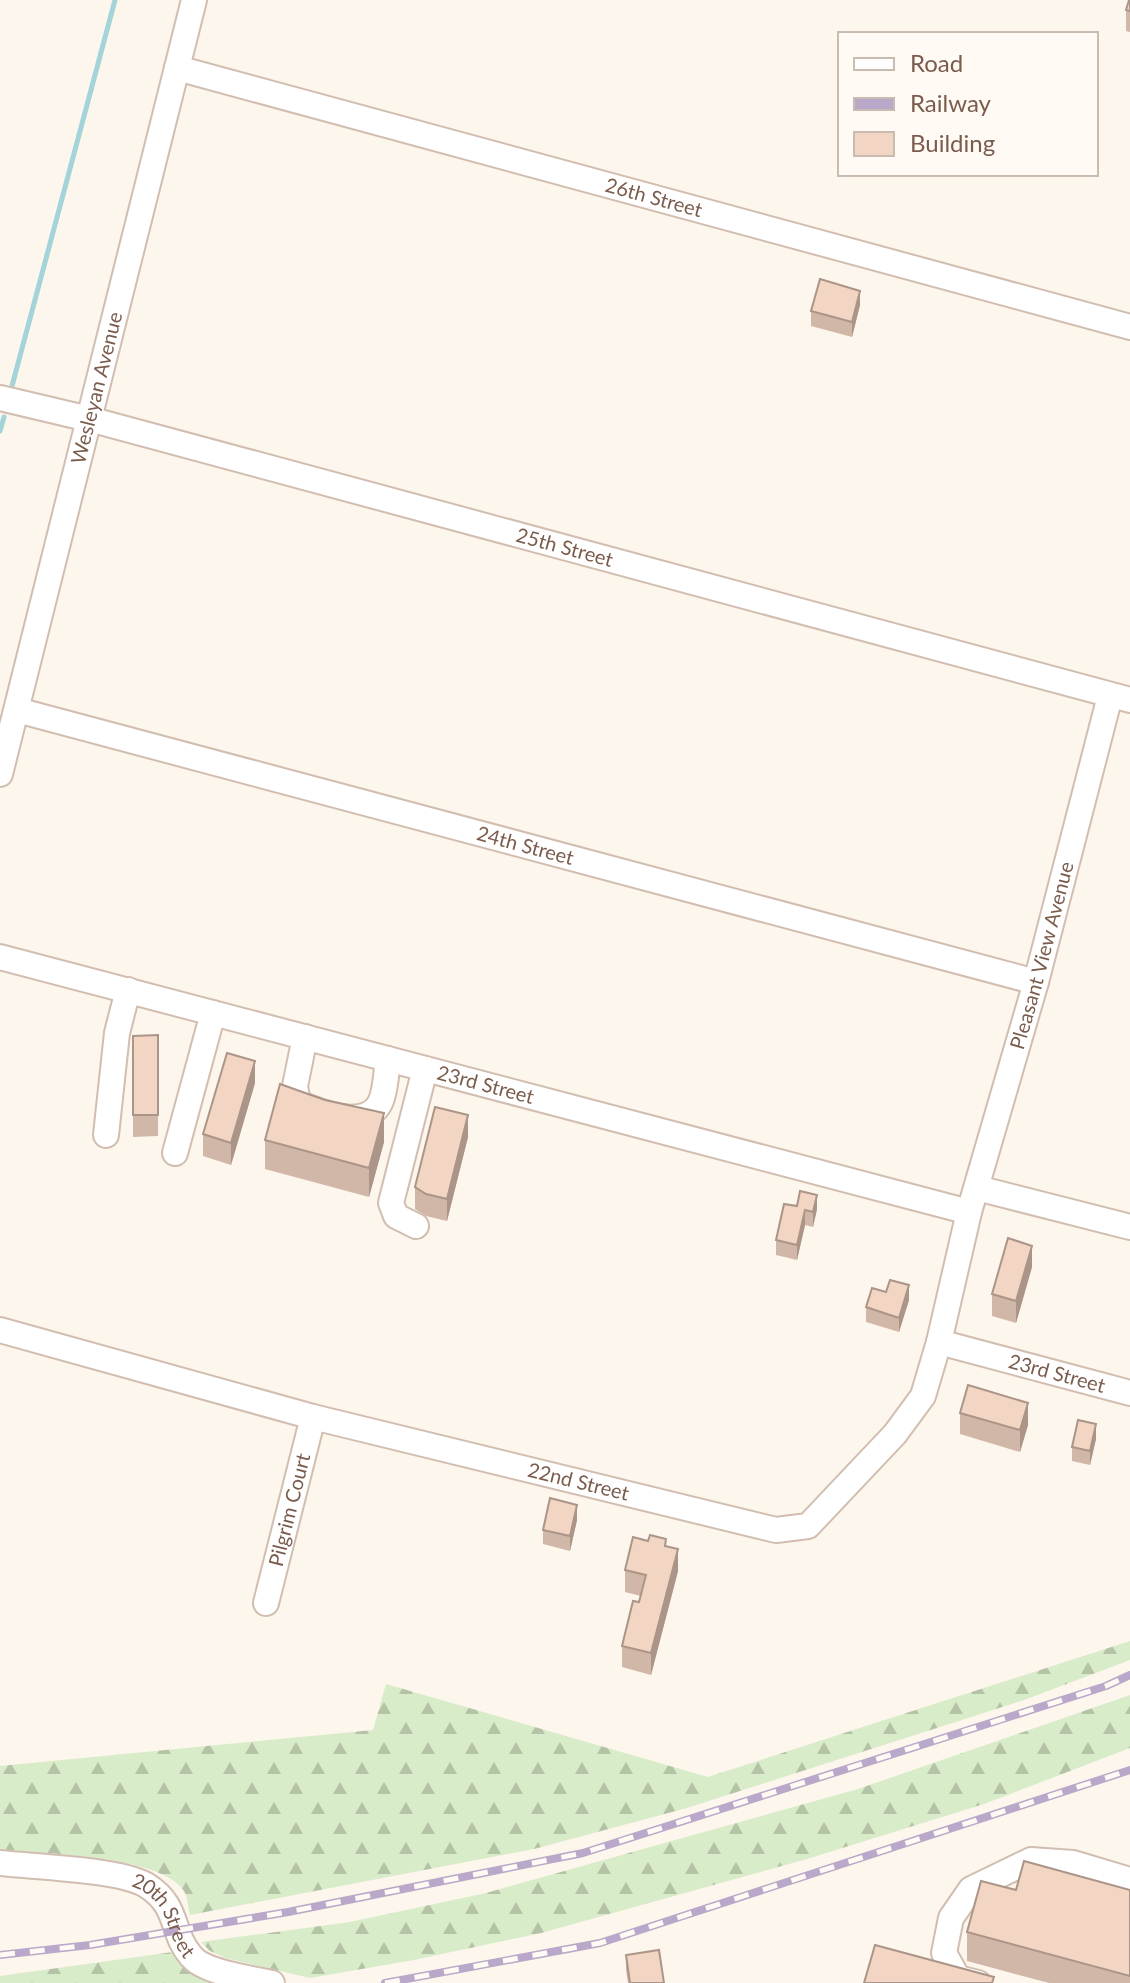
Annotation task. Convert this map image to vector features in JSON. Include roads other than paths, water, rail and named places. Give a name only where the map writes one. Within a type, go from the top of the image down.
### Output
[{"type":"street","name":"Wesleyan Avenue","points":[[0,774],[194,0]]},
{"type":"street","name":"26th Street","points":[[177,68],[1130,327]]},
{"type":"street","name":"25th Street","points":[[0,398],[89,419],[1120,698]]},
{"type":"street","name":"Pleasant View Avenue","points":[[969,1212],[1120,698]]},
{"type":"street","name":"24th Street","points":[[17,710],[1036,982]]},
{"type":"street","name":"23rd Street","points":[[0,957],[969,1212]]},
{"type":"street","points":[[106,1135],[117,1033],[128,990]]},
{"type":"street","points":[[175,1153],[213,1013]]},
{"type":"street","points":[[305,1037],[295,1086],[298,1103],[320,1112],[357,1118],[371,1114],[381,1101],[388,1059]]},
{"type":"street","points":[[416,1226],[396,1216],[391,1203],[425,1069]]},
{"type":"street","points":[[977,1188],[1130,1227]]},
{"type":"street","name":"22nd Street","points":[[0,1330],[313,1417],[776,1530],[808,1526],[895,1434],[923,1396],[939,1342],[969,1212]]},
{"type":"street","name":"23rd Street","points":[[939,1342],[1130,1393]]},
{"type":"street","name":"Pilgrim Court","points":[[266,1603],[313,1417]]},
{"type":"street","points":[[978,1983],[958,1978],[944,1953],[951,1918],[971,1889],[1031,1860],[1073,1863],[1130,1880]]},
{"type":"street","name":"20th Street","points":[[0,1863],[123,1876],[144,1884],[165,1900],[190,1955],[202,1965],[272,1983]]},
{"type":"waterway","points":[[12,386],[115,0]]},
{"type":"waterway","points":[[0,431],[4,417]]},
{"type":"railway","points":[[0,1955],[90,1945],[288,1912],[583,1853],[1106,1686],[1130,1675]]},
{"type":"railway","points":[[385,1983],[600,1943],[1130,1770]]}]
